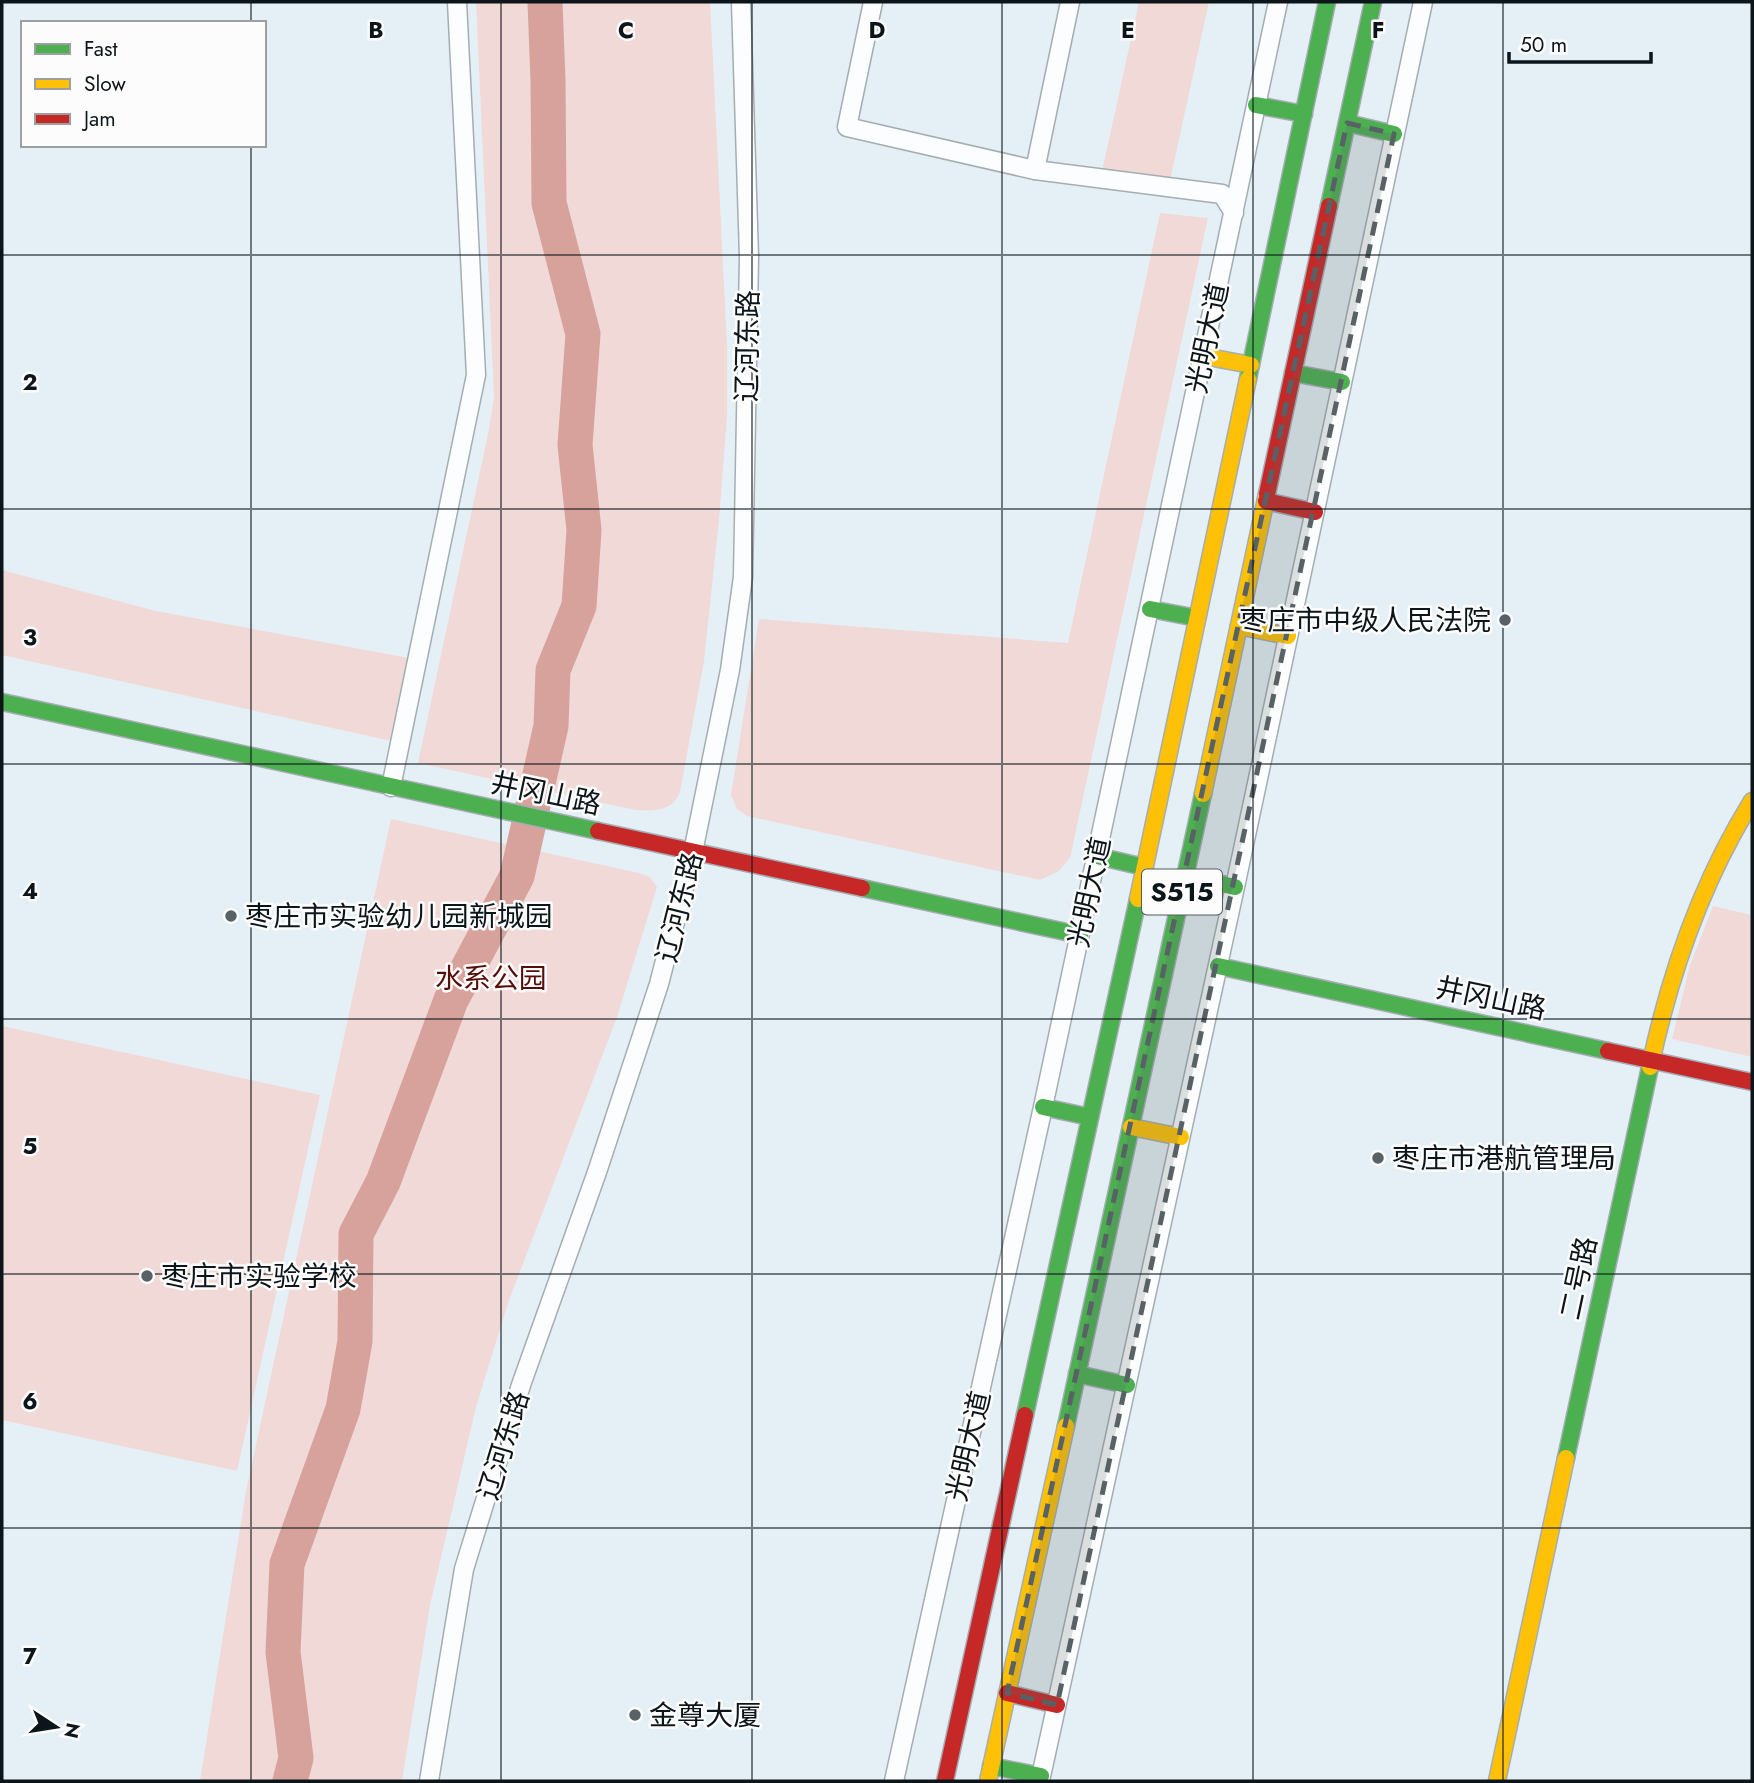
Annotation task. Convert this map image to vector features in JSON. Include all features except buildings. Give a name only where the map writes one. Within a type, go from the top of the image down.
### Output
[{"type":"main road","name":"光明大道","points":[[945,1781],[1144,867],[1327,2]]},
{"type":"main road","name":"S515","points":[[990,1774],[1373,2]]},
{"type":"main road","points":[[1256,105],[1304,114]]},
{"type":"main road","points":[[1347,123],[1394,134]]},
{"type":"main road","points":[[1203,356],[1251,365]]},
{"type":"main road","points":[[1293,373],[1342,383]]},
{"type":"main road","points":[[1266,501],[1315,512]]},
{"type":"main road","points":[[1150,608],[1197,618]]},
{"type":"main road","points":[[1239,626],[1288,636]]},
{"type":"main road","name":"井冈山路","points":[[2,702],[1080,935]]},
{"type":"main road","name":"二号路","points":[[1497,1781],[1651,1060],[1675,963],[1706,883],[1752,801]]},
{"type":"main road","points":[[1097,856],[1144,867]]},
{"type":"main road","points":[[1186,876],[1235,887]]},
{"type":"main road","name":"井冈山路","points":[[1218,966],[1752,1082]]},
{"type":"main road","points":[[1043,1107],[1090,1117]]},
{"type":"main road","points":[[1131,1127],[1181,1137]]},
{"type":"main road","points":[[1077,1374],[1127,1385]]},
{"type":"main road","points":[[1007,1693],[1057,1704]]},
{"type":"main road","points":[[990,1774],[1041,1779]]},
{"type":"street","points":[[391,786],[476,375],[457,2]]},
{"type":"street","name":"辽河东路","points":[[429,1781],[464,1569],[521,1385],[597,1172],[659,984],[693,852],[730,670],[743,577],[749,257],[741,2]]},
{"type":"street","points":[[873,2],[847,127],[1035,170],[1222,194],[1234,213]]},
{"type":"street","points":[[1035,170],[1069,2]]},
{"type":"street","name":"光明大道","points":[[894,1781],[1043,1107],[1279,2]]},
{"type":"street","name":"S515","points":[[1041,1779],[1235,887],[1423,2]]},
{"type":"highlighted area","points":[[1347,123],[1394,134],[1057,1705],[1007,1693]]},
{"type":"green space","points":[[476,2],[710,2],[727,345],[727,416],[704,661],[680,792],[677,799],[662,809],[635,810],[418,763],[494,398]]},
{"type":"green space","points":[[1139,2],[1209,2],[1167,194],[1101,176]]},
{"type":"green space","points":[[1160,213],[1208,218],[1070,858],[1059,871],[1040,880],[747,816],[737,809],[731,795],[759,619],[1068,643]]},
{"type":"green space","points":[[2,570],[156,611],[414,659],[396,742],[2,655]]},
{"type":"green space","name":"水系公园","points":[[391,819],[639,873],[650,877],[657,887],[617,1017],[508,1303],[476,1407],[430,1605],[402,1781],[200,1781],[246,1491]]},
{"type":"green space","points":[[1713,906],[1752,915],[1752,1057],[1672,1039],[1690,965]]},
{"type":"green space","points":[[2,1026],[320,1095],[237,1471],[2,1420]]},
{"type":"waterway","points":[[290,1781],[296,1758],[283,1652],[287,1564],[343,1409],[355,1341],[356,1234],[383,1182],[451,1000],[517,876],[551,726],[553,670],[579,606],[584,530],[575,445],[583,334],[549,203],[545,2]]},
{"type":"traffic: fast","points":[[1248,379],[1327,2]]},
{"type":"traffic: fast","points":[[1329,206],[1373,2]]},
{"type":"traffic: fast","points":[[1256,105],[1304,114]]},
{"type":"traffic: fast","points":[[1347,123],[1394,134]]},
{"type":"traffic: fast","points":[[1293,373],[1342,382]]},
{"type":"traffic: fast","points":[[1150,609],[1197,618]]},
{"type":"traffic: fast","points":[[2,702],[598,831]]},
{"type":"traffic: fast","points":[[1066,1426],[1203,794]]},
{"type":"traffic: fast","points":[[1097,856],[1144,867]]},
{"type":"traffic: fast","points":[[1186,876],[1235,887]]},
{"type":"traffic: fast","points":[[862,888],[1080,935]]},
{"type":"traffic: fast","points":[[1025,1415],[1138,899]]},
{"type":"traffic: fast","points":[[1218,966],[1608,1051]]},
{"type":"traffic: fast","points":[[1566,1458],[1650,1067]]},
{"type":"traffic: fast","points":[[1043,1107],[1090,1117]]},
{"type":"traffic: fast","points":[[1077,1374],[1127,1385]]},
{"type":"traffic: fast","points":[[991,1766],[1041,1776]]},
{"type":"traffic: slow","points":[[1203,356],[1251,365]]},
{"type":"traffic: slow","points":[[1138,899],[1248,379]]},
{"type":"traffic: slow","points":[[1203,794],[1267,494]]},
{"type":"traffic: slow","points":[[1239,626],[1288,636]]},
{"type":"traffic: slow","points":[[1650,1067],[1667,997],[1689,930],[1717,864],[1752,801]]},
{"type":"traffic: slow","points":[[1131,1127],[1181,1137]]},
{"type":"traffic: slow","points":[[988,1781],[1066,1426]]},
{"type":"traffic: slow","points":[[1497,1781],[1566,1458]]},
{"type":"traffic: jam","points":[[1267,494],[1329,206]]},
{"type":"traffic: jam","points":[[1266,501],[1315,512]]},
{"type":"traffic: jam","points":[[598,831],[862,888]]},
{"type":"traffic: jam","points":[[1608,1051],[1752,1082]]},
{"type":"traffic: jam","points":[[945,1781],[1025,1415]]},
{"type":"traffic: jam","points":[[1007,1693],[1057,1705]]},
{"type":"place","name":"枣庄市中级人民法院","points":[[1505,620]]},
{"type":"place","name":"枣庄市实验幼儿园新城园","points":[[231,916]]},
{"type":"place","name":"枣庄市港航管理局","points":[[1378,1158]]},
{"type":"place","name":"枣庄市实验学校","points":[[147,1276]]},
{"type":"place","name":"金尊大厦","points":[[635,1715]]}]
